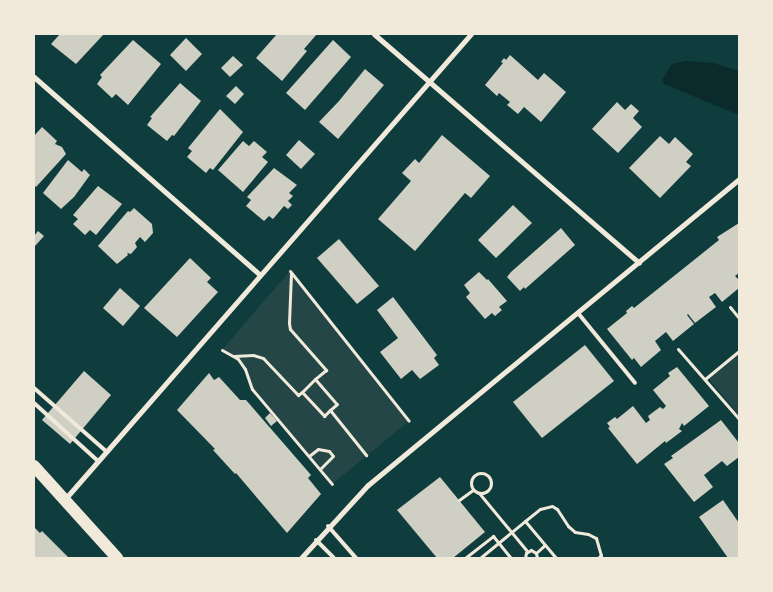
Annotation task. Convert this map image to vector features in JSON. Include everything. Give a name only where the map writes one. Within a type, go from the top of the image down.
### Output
[{"type":"main road","points":[[34,466],[117,558]]},
{"type":"street","points":[[374,34],[639,263]]},
{"type":"street","points":[[65,500],[471,34]]},
{"type":"street","points":[[34,78],[260,275]]},
{"type":"street","points":[[301,558],[328,526],[368,485],[739,179]]},
{"type":"lane","points":[[578,313],[635,383]]},
{"type":"lane","points":[[34,388],[106,452]]},
{"type":"lane","points":[[34,404],[98,462]]},
{"type":"lane","points":[[328,526],[356,558]]},
{"type":"lane","points":[[316,540],[334,558]]},
{"type":"path","points":[[233,356],[259,356],[298,395],[326,370],[290,329],[290,272],[409,421]]},
{"type":"path","points":[[730,307],[739,318]]},
{"type":"path","points":[[678,349],[739,419]]},
{"type":"path","points":[[222,350],[233,356],[245,369],[252,389],[332,484]]},
{"type":"path","points":[[704,379],[739,351]]},
{"type":"path","points":[[302,392],[324,416],[337,404],[316,379]]},
{"type":"path","points":[[330,410],[366,455]]},
{"type":"path","points":[[309,456],[318,449],[329,451],[333,456],[320,469]]},
{"type":"path","points":[[479,493],[486,492],[490,487],[490,477],[485,473],[478,472],[473,476],[470,483],[473,490],[479,493],[527,551],[536,552],[545,545]]},
{"type":"path","points":[[459,500],[473,490]]},
{"type":"path","points":[[480,558],[540,509],[552,506],[557,509],[568,526],[575,532],[588,534],[596,538],[601,555],[598,558]]},
{"type":"path","points":[[525,521],[556,558]]},
{"type":"path","points":[[465,558],[493,536],[511,558]]},
{"type":"path","points":[[525,558],[527,551]]},
{"type":"path","points":[[536,552],[537,558]]},
{"type":"shaded area","points":[[686,61],[713,63],[739,71],[739,115],[664,84],[662,80],[672,64]]},
{"type":"shaded area","points":[[290,271],[409,421],[332,484],[252,389],[248,376],[238,359],[222,350]]},
{"type":"shaded area","points":[[739,353],[739,415],[709,379]]},
{"type":"building","points":[[60,34],[104,34],[76,64],[51,44]]},
{"type":"building","points":[[277,34],[317,34],[304,49],[307,51],[282,81],[256,58]]},
{"type":"building","points":[[186,38],[202,54],[186,71],[170,55]]},
{"type":"building","points":[[133,40],[161,64],[128,105],[116,94],[112,98],[97,84],[102,77],[100,75]]},
{"type":"building","points":[[333,40],[351,57],[305,110],[286,93]]},
{"type":"building","points":[[510,55],[538,80],[544,73],[566,92],[541,122],[524,107],[518,114],[507,105],[510,102],[499,93],[497,96],[485,85],[503,63],[501,62],[504,58],[506,60]]},
{"type":"building","points":[[233,56],[243,65],[230,77],[221,68]]},
{"type":"building","points":[[365,69],[384,85],[338,139],[319,122]]},
{"type":"building","points":[[180,83],[201,101],[174,136],[172,135],[167,141],[147,125],[152,118],[150,117]]},
{"type":"building","points":[[236,86],[244,94],[235,104],[226,96]]},
{"type":"building","points":[[617,102],[625,110],[631,104],[639,111],[633,118],[642,127],[618,153],[592,129]]},
{"type":"building","points":[[220,109],[243,132],[213,170],[210,168],[206,173],[187,157],[192,151],[188,148]]},
{"type":"building","points":[[42,127],[57,141],[55,144],[62,147],[66,154],[36,187],[34,185],[34,136]]},
{"type":"building","points":[[442,135],[490,176],[471,198],[465,193],[415,251],[378,219],[411,181],[402,173],[415,159],[419,163]]},
{"type":"building","points":[[660,136],[669,144],[675,137],[693,154],[686,162],[691,166],[660,198],[629,168]]},
{"type":"building","points":[[299,140],[315,154],[301,169],[286,155]]},
{"type":"building","points":[[243,141],[249,146],[254,141],[267,152],[262,157],[268,162],[243,192],[218,170]]},
{"type":"building","points":[[68,160],[82,172],[84,169],[90,175],[74,197],[61,209],[43,193]]},
{"type":"building","points":[[274,168],[297,185],[289,193],[293,196],[288,201],[292,205],[288,209],[284,206],[273,219],[269,216],[264,221],[246,206],[251,200],[247,197]]},
{"type":"building","points":[[98,186],[122,204],[96,235],[90,230],[85,235],[73,224],[78,219],[73,215]]},
{"type":"building","points":[[513,205],[532,223],[496,258],[478,240]]},
{"type":"building","points":[[134,208],[152,224],[153,233],[145,242],[140,237],[135,243],[137,247],[131,254],[127,253],[128,255],[117,264],[98,246],[128,211],[130,212]]},
{"type":"building","points":[[739,223],[739,273],[735,276],[739,280],[739,288],[722,302],[715,293],[709,297],[716,307],[695,323],[688,314],[694,324],[673,341],[666,332],[655,341],[661,350],[641,367],[634,358],[632,360],[607,329],[627,313],[626,311],[632,306],[634,308],[719,240],[717,237]]},
{"type":"building","points":[[561,228],[575,245],[525,289],[524,287],[520,291],[507,277]]},
{"type":"building","points":[[38,231],[44,236],[35,246],[34,236]]},
{"type":"building","points":[[339,239],[379,286],[357,304],[317,258]]},
{"type":"building","points":[[190,258],[211,278],[207,282],[218,292],[177,337],[144,308]]},
{"type":"building","points":[[479,272],[488,279],[507,301],[499,307],[502,310],[495,316],[492,313],[485,319],[466,297],[470,293],[464,285]]},
{"type":"building","points":[[120,288],[140,306],[123,326],[103,308]]},
{"type":"building","points":[[393,297],[437,355],[434,358],[439,365],[420,379],[412,370],[401,379],[380,352],[398,338],[377,310]]},
{"type":"building","points":[[585,345],[614,381],[542,438],[513,402]]},
{"type":"building","points":[[677,367],[709,406],[684,426],[682,423],[679,429],[682,431],[666,443],[665,441],[637,464],[608,428],[610,427],[607,423],[615,417],[617,419],[633,406],[646,423],[650,420],[648,416],[660,407],[663,409],[666,406],[653,390],[670,376],[668,373]]},
{"type":"building","points":[[84,371],[111,395],[70,444],[42,420]]},
{"type":"building","points":[[209,373],[214,380],[219,377],[240,400],[246,400],[311,475],[308,478],[321,494],[287,533],[236,473],[213,450],[215,449],[177,410]]},
{"type":"building","points":[[270,413],[277,421],[271,426],[265,418]]},
{"type":"building","points":[[721,420],[739,443],[739,457],[727,466],[722,461],[704,475],[713,487],[694,502],[664,464],[673,458],[671,456]]},
{"type":"building","points":[[440,477],[485,532],[453,558],[437,558],[397,510]]},
{"type":"building","points":[[723,500],[739,523],[739,558],[728,558],[699,517]]},
{"type":"building","points":[[34,527],[40,533],[42,531],[69,558],[34,558]]}]
